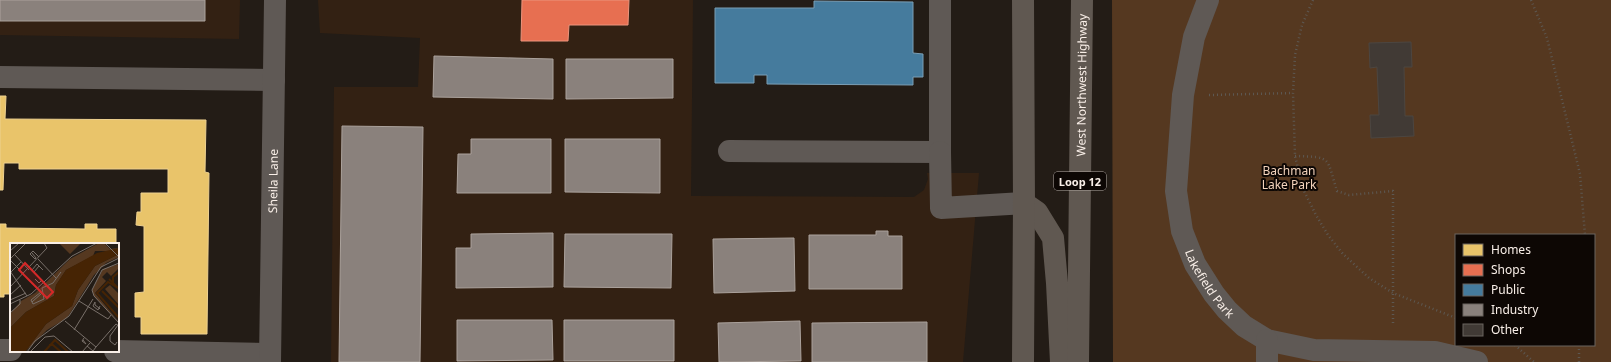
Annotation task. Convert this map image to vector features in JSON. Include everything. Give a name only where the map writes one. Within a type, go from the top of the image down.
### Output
[{"type":"main road","points":[[1023,0],[1023,362]]},
{"type":"main road","name":"West Northwest Highway","points":[[1078,362],[1082,0]]},
{"type":"main road","points":[[1024,203],[1037,212],[1053,238],[1061,362]]},
{"type":"street","name":"Sheila Lane","points":[[270,358],[275,0]]},
{"type":"street","points":[[940,0],[941,208],[1024,203]]},
{"type":"street","name":"Lakefield Park","points":[[1208,0],[1194,37],[1183,95],[1176,191],[1182,231],[1195,264],[1214,294],[1227,310],[1244,326],[1267,340],[1322,356],[1394,351],[1435,352],[1477,362]]},
{"type":"street","points":[[0,77],[274,80]]},
{"type":"street","points":[[729,151],[940,152]]},
{"type":"street","points":[[1267,340],[1267,362]]},
{"type":"street","points":[[119,351],[270,358]]},
{"type":"path","points":[[1312,0],[1302,25],[1295,55],[1293,94],[1295,156],[1303,189],[1328,235],[1343,254],[1369,278],[1393,292],[1455,318]]},
{"type":"path","points":[[1531,0],[1547,38],[1580,174],[1585,234]]},
{"type":"path","points":[[1183,95],[1293,94]]},
{"type":"path","points":[[1295,156],[1320,157],[1328,162],[1337,192],[1349,195],[1393,191],[1394,351]]},
{"type":"path","points":[[1515,346],[1534,362]]},
{"type":"path","points":[[1579,346],[1579,362]]},
{"type":"shaded area","points":[[0,0],[240,0],[239,39],[0,35]]},
{"type":"shaded area","points":[[318,0],[693,0],[691,196],[914,197],[924,190],[928,179],[927,173],[979,173],[963,362],[331,362],[334,87],[418,87],[420,38],[320,33]]},
{"type":"green space","name":"Bachman Lake Park","points":[[1112,0],[1611,0],[1611,362],[1113,362]]},
{"type":"building: Homes","points":[[0,96],[6,96],[5,119],[206,120],[205,172],[209,173],[207,334],[141,334],[141,317],[135,317],[135,293],[144,292],[144,226],[136,225],[137,212],[141,212],[141,193],[168,193],[168,169],[19,169],[19,163],[4,163],[3,190],[0,190]]},
{"type":"building: Homes","points":[[0,224],[6,224],[6,228],[85,229],[85,224],[97,224],[97,229],[116,229],[116,243],[10,243],[10,294],[4,294],[4,297],[0,297]]},
{"type":"building: Shops","points":[[522,0],[629,0],[628,25],[569,25],[568,41],[521,41]]},
{"type":"building: Public","points":[[814,1],[913,2],[913,53],[923,54],[923,77],[913,77],[913,85],[767,84],[767,75],[754,75],[754,83],[715,83],[715,8],[814,8]]},
{"type":"building: Industry","points":[[0,0],[205,0],[205,21],[0,21]]},
{"type":"building: Industry","points":[[434,56],[553,59],[553,99],[433,97]]},
{"type":"building: Industry","points":[[566,59],[673,59],[673,98],[566,99]]},
{"type":"building: Industry","points":[[342,126],[423,127],[420,362],[339,362]]},
{"type":"building: Industry","points":[[471,139],[551,139],[551,193],[457,193],[458,154],[471,154]]},
{"type":"building: Industry","points":[[565,139],[660,139],[660,193],[565,192]]},
{"type":"building: Industry","points":[[876,231],[888,231],[888,236],[902,236],[902,289],[809,289],[809,235],[876,235]]},
{"type":"building: Industry","points":[[553,233],[553,287],[456,288],[456,248],[471,248],[471,234]]},
{"type":"building: Industry","points":[[565,234],[672,234],[671,288],[564,287]]},
{"type":"building: Industry","points":[[794,238],[795,291],[714,293],[713,239]]},
{"type":"building: Industry","points":[[457,320],[552,320],[553,360],[457,361]]},
{"type":"building: Industry","points":[[564,320],[674,320],[674,361],[564,361]]},
{"type":"building: Industry","points":[[800,321],[801,361],[719,362],[718,323]]},
{"type":"building: Industry","points":[[927,322],[927,362],[812,362],[812,323]]},
{"type":"building: Other","points":[[1411,42],[1412,67],[1404,67],[1405,116],[1413,116],[1414,136],[1371,138],[1370,115],[1379,115],[1377,67],[1370,68],[1369,43]]}]
